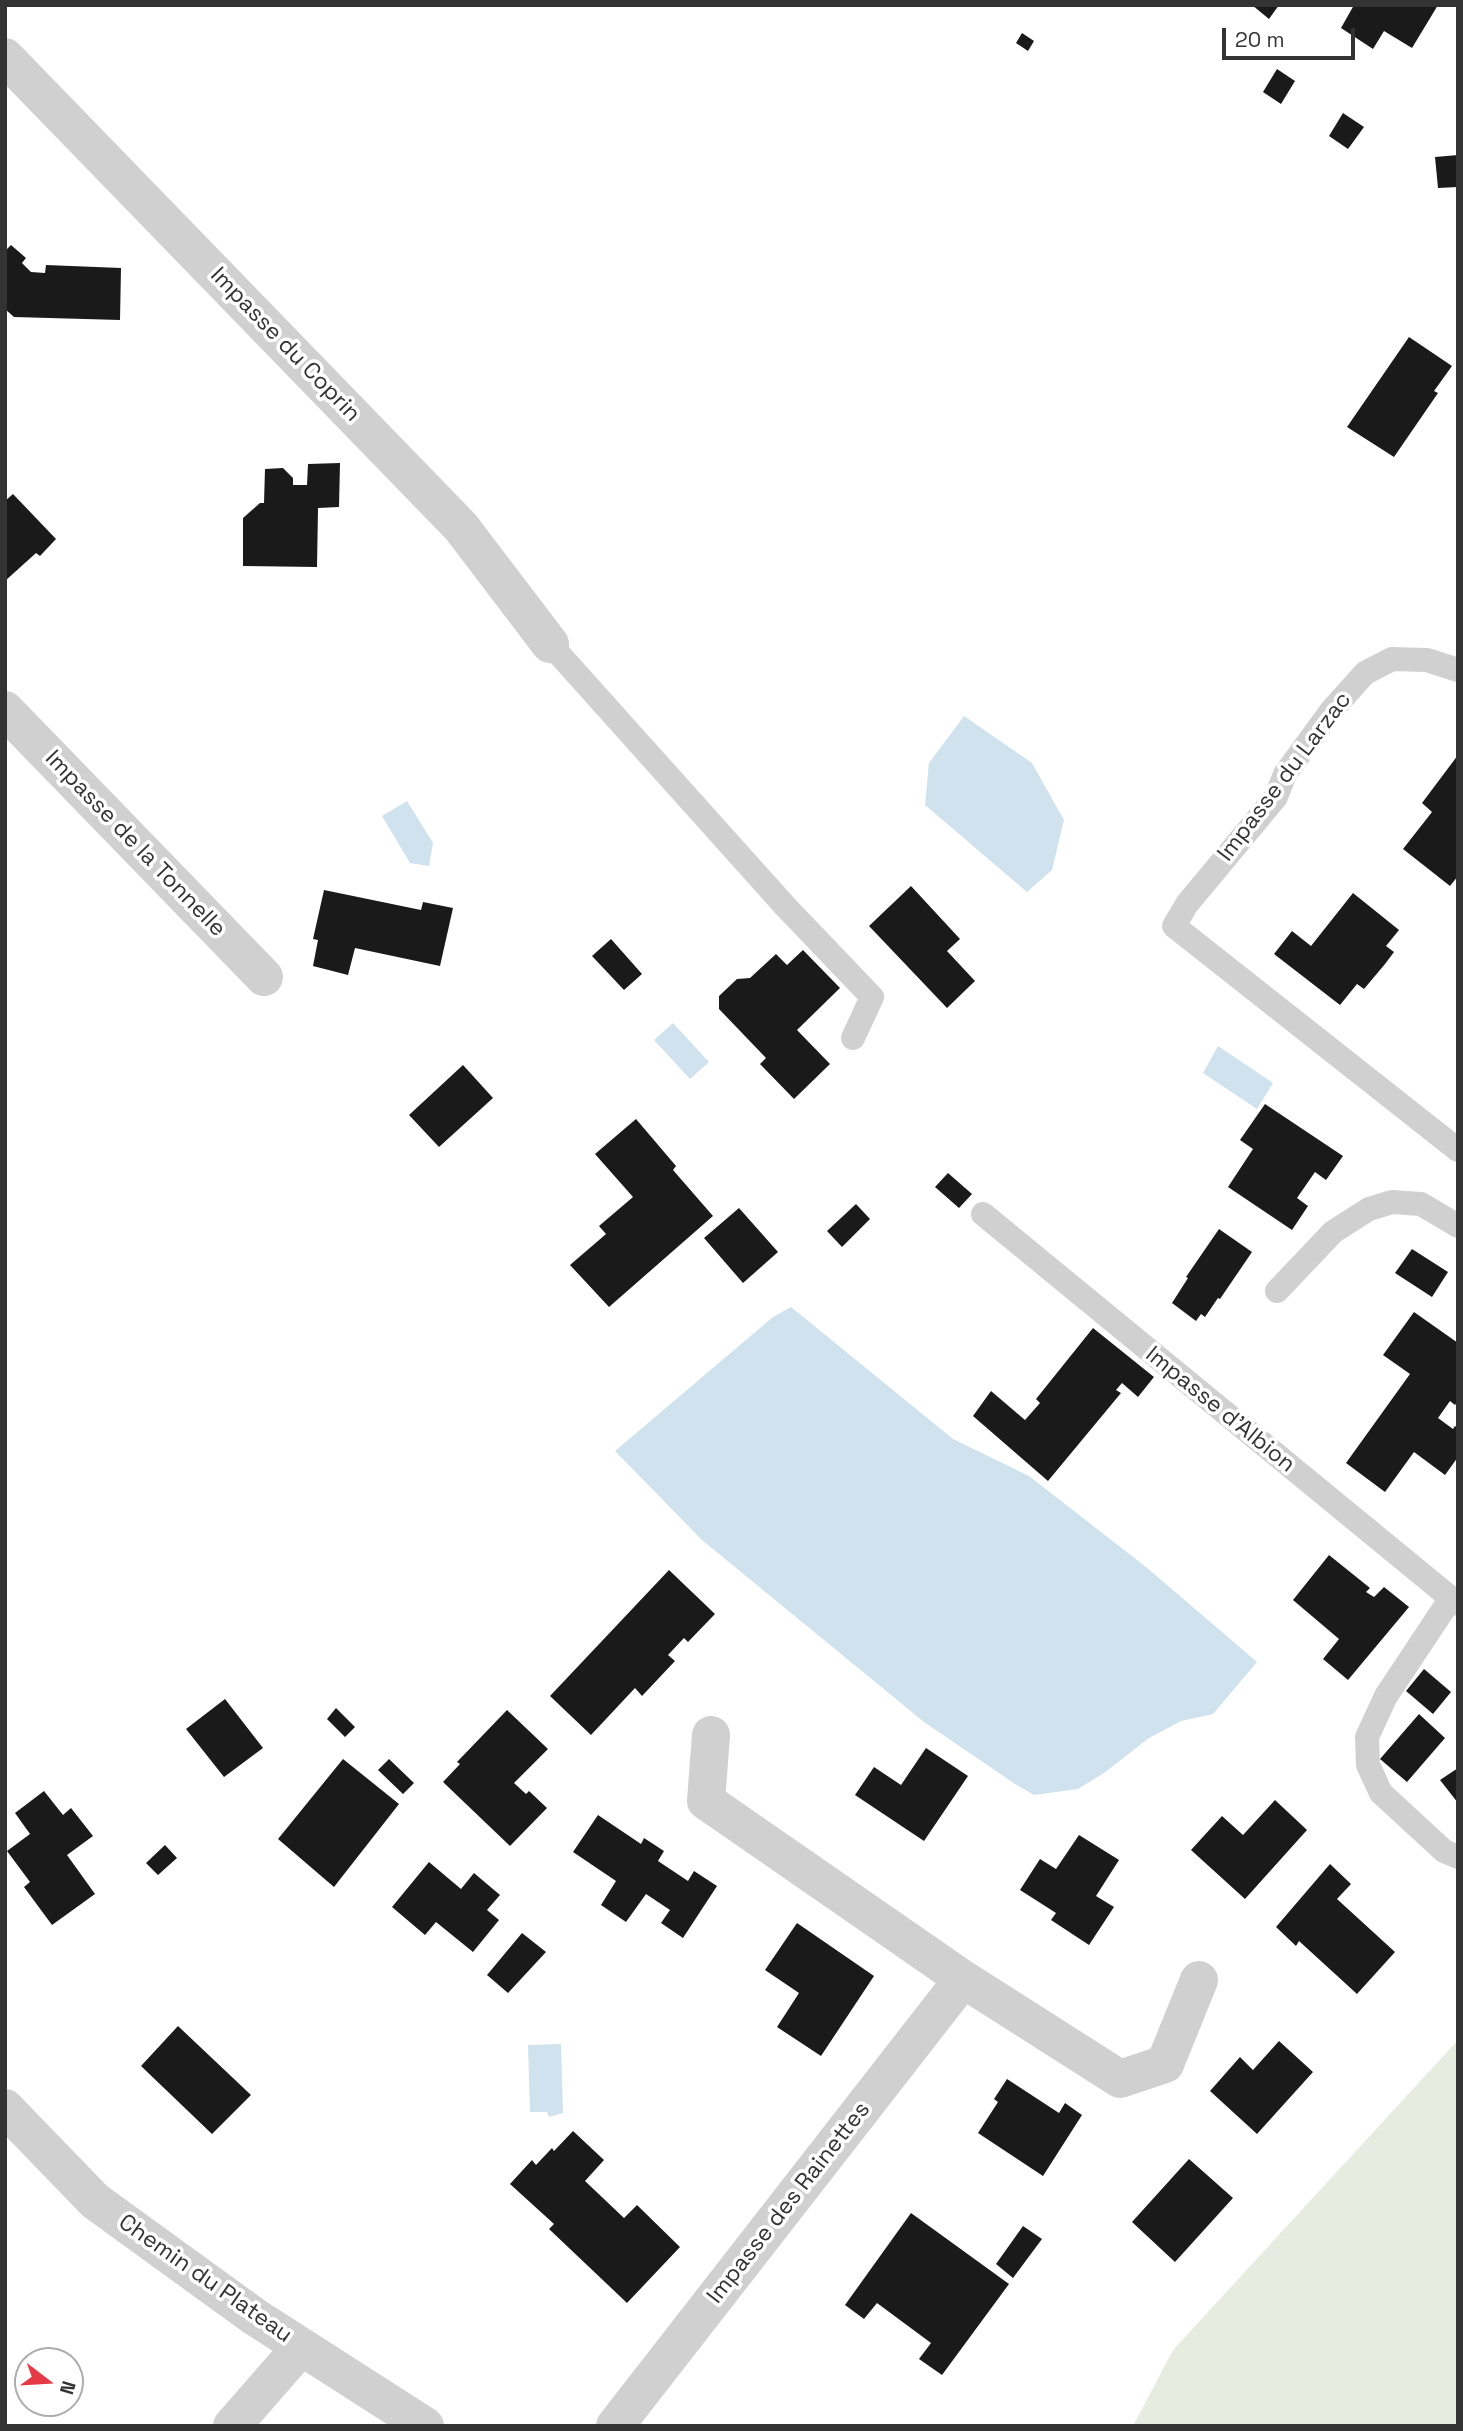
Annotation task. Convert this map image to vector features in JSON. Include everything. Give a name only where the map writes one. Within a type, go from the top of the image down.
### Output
[{"type":"street","name":"Impasse du Coprin","points":[[5,57],[461,527],[550,644]]},
{"type":"street","name":"Impasse de la Tonnelle","points":[[5,710],[264,977]]},
{"type":"street","points":[[711,1735],[706,1801],[962,1979],[1120,2079],[1165,2064],[1199,1980]]},
{"type":"street","name":"Impasse des Rainettes","points":[[615,2426],[962,1979]]},
{"type":"street","name":"Chemin du Plateau","points":[[5,2108],[95,2201],[255,2317],[425,2426]]},
{"type":"street","points":[[232,2426],[301,2347]]},
{"type":"lane","points":[[550,644],[785,905],[872,997],[853,1038]]},
{"type":"lane","name":"Impasse du Larzac","points":[[1458,670],[1427,660],[1391,659],[1365,673],[1331,710],[1285,774],[1276,797],[1187,904],[1174,926],[1458,1150]]},
{"type":"lane","points":[[1277,1291],[1334,1231],[1369,1209],[1392,1202],[1421,1205],[1458,1226]]},
{"type":"lane","name":"Impasse d'Albion","points":[[984,1214],[1454,1601]]},
{"type":"lane","points":[[1454,1601],[1386,1696],[1367,1737],[1368,1765],[1381,1793],[1444,1851],[1458,1857]]},
{"type":"shaded area","points":[[1458,2040],[1458,2426],[1133,2426],[1173,2350]]},
{"type":"water","points":[[964,716],[1032,763],[1064,820],[1052,870],[1027,892],[925,805],[929,763]]},
{"type":"water","points":[[407,801],[433,843],[429,866],[410,863],[382,816]]},
{"type":"water","points":[[673,1023],[709,1062],[690,1079],[654,1040]]},
{"type":"water","points":[[1218,1046],[1273,1083],[1257,1109],[1203,1073]]},
{"type":"water","points":[[791,1307],[953,1439],[1029,1476],[1146,1567],[1257,1662],[1213,1714],[1181,1721],[1149,1738],[1104,1773],[1078,1789],[1034,1795],[924,1722],[702,1540],[615,1451],[773,1317]]},
{"type":"water","points":[[561,2044],[563,2113],[549,2117],[547,2112],[530,2112],[528,2045]]},
{"type":"building","points":[[1252,5],[1279,5],[1269,19]]},
{"type":"building","points":[[1354,5],[1438,5],[1412,48],[1384,31],[1373,49],[1341,28]]},
{"type":"building","points":[[1022,33],[1034,41],[1028,51],[1016,43]]},
{"type":"building","points":[[1277,69],[1295,81],[1281,104],[1263,92]]},
{"type":"building","points":[[1343,113],[1364,127],[1348,149],[1329,136]]},
{"type":"building","points":[[1458,155],[1458,187],[1438,188],[1435,157]]},
{"type":"building","points":[[11,245],[26,258],[22,263],[31,272],[45,273],[46,265],[121,268],[120,320],[14,317],[5,309],[5,251]]},
{"type":"building","points":[[1409,337],[1452,366],[1434,391],[1438,393],[1394,457],[1347,427]]},
{"type":"building","points":[[340,463],[339,507],[318,508],[317,567],[243,566],[243,518],[260,503],[264,503],[265,469],[283,468],[293,478],[293,485],[307,485],[308,464]]},
{"type":"building","points":[[13,494],[56,539],[40,556],[36,553],[5,581],[5,501]]},
{"type":"building","points":[[1458,755],[1458,876],[1450,886],[1403,849],[1432,812],[1422,803]]},
{"type":"building","points":[[911,886],[960,939],[947,951],[975,981],[947,1008],[869,926]]},
{"type":"building","points":[[324,890],[421,910],[423,902],[453,908],[440,966],[355,948],[348,975],[313,966],[318,940],[313,939]]},
{"type":"building","points":[[1353,893],[1399,930],[1386,946],[1394,952],[1385,964],[1364,989],[1357,984],[1340,1005],[1274,954],[1292,931],[1311,946]]},
{"type":"building","points":[[611,939],[642,974],[624,990],[592,956]]},
{"type":"building","points":[[803,950],[840,988],[797,1030],[830,1064],[794,1099],[760,1064],[766,1058],[719,1009],[719,996],[737,979],[750,978],[776,954],[787,965]]},
{"type":"building","points":[[463,1065],[493,1098],[439,1147],[409,1115]]},
{"type":"building","points":[[1265,1104],[1343,1156],[1326,1180],[1315,1172],[1297,1198],[1308,1206],[1292,1230],[1228,1187],[1253,1149],[1240,1140]]},
{"type":"building","points":[[636,1119],[676,1166],[673,1170],[713,1216],[609,1307],[570,1265],[606,1234],[599,1226],[633,1197],[595,1154]]},
{"type":"building","points":[[948,1173],[972,1194],[959,1208],[935,1187]]},
{"type":"building","points":[[856,1204],[870,1219],[842,1247],[827,1231]]},
{"type":"building","points":[[739,1208],[778,1252],[743,1283],[704,1238]]},
{"type":"building","points":[[1219,1229],[1252,1252],[1220,1299],[1218,1298],[1205,1317],[1201,1314],[1196,1321],[1172,1303],[1188,1278],[1186,1277]]},
{"type":"building","points":[[1412,1249],[1448,1272],[1432,1297],[1395,1273]]},
{"type":"building","points":[[1414,1312],[1458,1343],[1458,1401],[1455,1405],[1450,1401],[1438,1418],[1453,1429],[1455,1426],[1458,1428],[1458,1457],[1445,1475],[1414,1452],[1385,1492],[1346,1463],[1410,1374],[1383,1355]]},
{"type":"building","points":[[1093,1328],[1154,1377],[1138,1397],[1122,1383],[1116,1390],[1121,1393],[1048,1481],[973,1416],[991,1391],[1025,1420],[1040,1403],[1036,1399]]},
{"type":"building","points":[[1329,1555],[1370,1588],[1366,1592],[1374,1597],[1384,1587],[1409,1607],[1348,1680],[1323,1659],[1339,1639],[1293,1600]]},
{"type":"building","points":[[669,1570],[715,1614],[688,1642],[684,1638],[668,1655],[675,1661],[642,1696],[635,1688],[591,1735],[550,1696]]},
{"type":"building","points":[[1424,1669],[1451,1692],[1433,1714],[1406,1691]]},
{"type":"building","points":[[225,1699],[263,1748],[224,1777],[186,1729]]},
{"type":"building","points":[[336,1708],[355,1727],[345,1737],[327,1719]]},
{"type":"building","points":[[507,1710],[548,1749],[514,1783],[526,1794],[529,1791],[547,1808],[510,1846],[443,1782],[460,1764],[457,1762]]},
{"type":"building","points":[[1419,1714],[1445,1738],[1407,1782],[1380,1759]]},
{"type":"building","points":[[926,1748],[968,1776],[924,1841],[855,1795],[874,1767],[901,1785]]},
{"type":"building","points":[[343,1759],[399,1804],[334,1887],[278,1839]]},
{"type":"building","points":[[389,1759],[414,1783],[403,1794],[378,1770]]},
{"type":"building","points":[[1458,1768],[1458,1803],[1440,1780]]},
{"type":"building","points":[[44,1791],[63,1815],[71,1808],[93,1836],[67,1855],[95,1894],[52,1925],[24,1887],[30,1882],[7,1851],[30,1834],[15,1813]]},
{"type":"building","points":[[1275,1800],[1307,1830],[1245,1899],[1191,1850],[1222,1816],[1243,1835]]},
{"type":"building","points":[[598,1815],[641,1844],[644,1838],[664,1851],[658,1861],[688,1881],[694,1871],[717,1886],[683,1938],[661,1923],[670,1910],[646,1894],[626,1922],[601,1905],[616,1881],[573,1852]]},
{"type":"building","points":[[1079,1835],[1119,1860],[1096,1896],[1114,1907],[1089,1945],[1051,1920],[1056,1913],[1020,1890],[1040,1859],[1056,1869]]},
{"type":"building","points":[[165,1845],[177,1858],[158,1875],[146,1863]]},
{"type":"building","points":[[429,1862],[461,1889],[474,1873],[500,1895],[487,1910],[499,1920],[473,1952],[436,1922],[425,1935],[392,1907]]},
{"type":"building","points":[[1330,1864],[1351,1884],[1337,1899],[1395,1952],[1357,1994],[1299,1941],[1296,1946],[1276,1927]]},
{"type":"building","points":[[797,1923],[874,1976],[821,2056],[777,2027],[799,1993],[765,1970]]},
{"type":"building","points":[[522,1933],[546,1952],[508,1993],[487,1975]]},
{"type":"building","points":[[178,2026],[251,2095],[212,2134],[141,2066]]},
{"type":"building","points":[[1279,2041],[1313,2072],[1257,2134],[1210,2091],[1240,2057],[1253,2070]]},
{"type":"building","points":[[1007,2079],[1059,2113],[1065,2103],[1082,2115],[1043,2176],[978,2133],[998,2102],[994,2099]]},
{"type":"building","points":[[573,2131],[604,2160],[585,2181],[624,2218],[637,2205],[680,2247],[627,2303],[549,2229],[554,2224],[510,2184],[532,2160],[536,2165]]},
{"type":"building","points":[[1189,2159],[1233,2198],[1175,2262],[1132,2222]]},
{"type":"building","points":[[911,2213],[1009,2284],[942,2375],[919,2359],[931,2343],[877,2303],[864,2319],[845,2305]]},
{"type":"building","points":[[1023,2226],[1042,2239],[1013,2278],[996,2264]]}]
